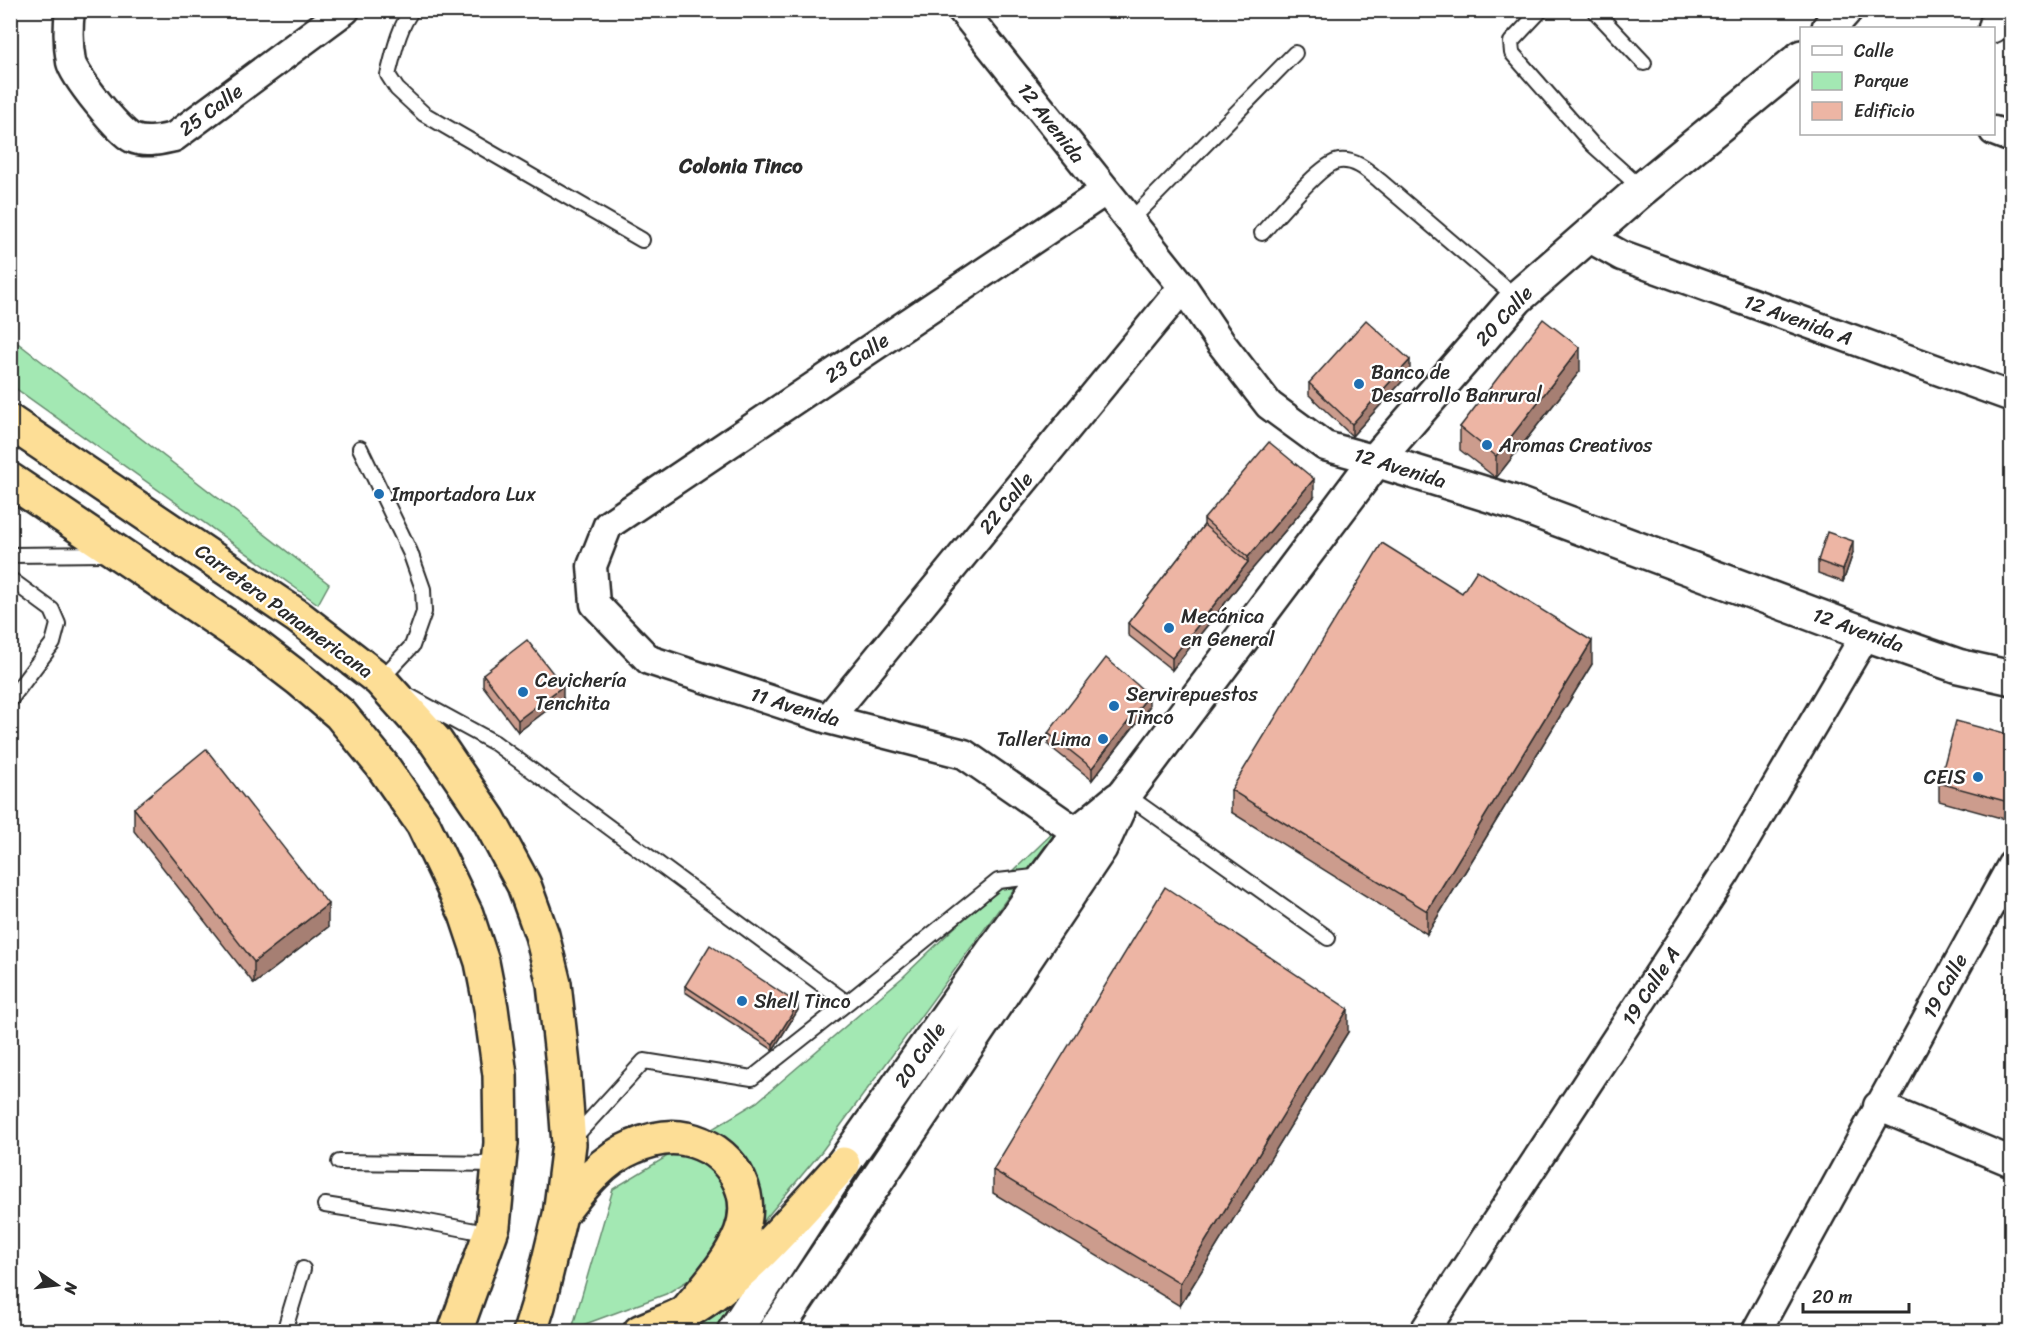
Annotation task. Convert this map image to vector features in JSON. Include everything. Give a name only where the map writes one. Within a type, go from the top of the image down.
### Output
[{"type":"highway","name":"Carretera Panamericana","points":[[10,422],[297,616],[380,680],[436,741],[489,820],[524,885],[542,935],[554,984],[563,1065],[569,1144],[560,1215],[536,1323]]},
{"type":"highway","points":[[10,480],[252,643],[340,714],[381,764],[423,824],[466,914],[482,962],[500,1075],[500,1164],[491,1234],[455,1332]]},
{"type":"highway","points":[[560,1215],[582,1186],[602,1167],[631,1148],[669,1137],[686,1139],[704,1145],[719,1154],[732,1167],[745,1196],[745,1213],[741,1231],[722,1266],[665,1321]]},
{"type":"highway","points":[[665,1321],[716,1292],[763,1250],[843,1164]]},
{"type":"highway","points":[[433,1332],[469,1291]]},
{"type":"main road","points":[[1830,27],[1845,10]]},
{"type":"main road","name":"20 Calle","points":[[775,1332],[1100,848],[1125,794],[1376,460],[1517,298],[1642,189],[1800,62]]},
{"type":"main road","name":"12 Avenida","points":[[1376,460],[1512,502],[1958,666],[2012,678]]},
{"type":"main road","name":"20 Calle","points":[[734,1332],[843,1164],[1047,875],[1078,833],[1125,794]]},
{"type":"street","name":"25 Calle","points":[[70,10],[68,27],[72,65],[109,118],[131,138],[147,142],[174,137],[345,10]]},
{"type":"street","name":"12 Avenida","points":[[963,10],[1183,286],[1221,343],[1269,405],[1325,446],[1376,460]]},
{"type":"street","points":[[1993,27],[1998,10]]},
{"type":"street","points":[[1995,131],[2012,138]]},
{"type":"street","name":"23 Calle","points":[[608,525],[1105,191]]},
{"type":"street","name":"12 Avenida A","points":[[1588,237],[1622,256],[2012,397]]},
{"type":"street","name":"22 Calle","points":[[828,719],[1183,286]]},
{"type":"street","name":"11 Avenida","points":[[608,525],[592,566],[595,604],[649,660],[828,719],[964,754],[1078,833]]},
{"type":"street","name":"19 Calle A","points":[[1424,1332],[1726,872],[1866,634]]},
{"type":"street","name":"19 Calle","points":[[1756,1332],[2012,865]]},
{"type":"street","points":[[1878,1106],[2012,1162]]},
{"type":"lane","points":[[412,10],[396,43],[388,75],[397,89],[424,114],[642,240]]},
{"type":"lane","points":[[1541,10],[1510,42],[1512,53],[1592,144],[1642,189]]},
{"type":"lane","points":[[1594,10],[1644,63]]},
{"type":"lane","points":[[1130,221],[1295,53]]},
{"type":"lane","points":[[1262,232],[1322,169],[1338,161],[1356,163],[1517,298]]},
{"type":"lane","points":[[360,448],[410,552],[423,589],[423,612],[412,646],[380,680],[495,742],[847,1003]]},
{"type":"lane","points":[[10,555],[122,554]]},
{"type":"lane","points":[[10,579],[52,610],[58,624],[53,643],[10,700]]},
{"type":"lane","points":[[1125,794],[1328,938]]},
{"type":"lane","points":[[569,1144],[644,1061],[752,1078],[998,881],[1047,875]]},
{"type":"lane","points":[[339,1162],[500,1164]]},
{"type":"lane","points":[[325,1205],[491,1234]]},
{"type":"lane","points":[[284,1332],[303,1269]]},
{"type":"green space","points":[[10,337],[329,584],[318,604],[11,385]]},
{"type":"green space","points":[[1060,826],[822,1151],[741,1248],[666,1294],[572,1329],[613,1189],[757,1102],[903,977]]},
{"type":"green space","points":[[775,1261],[732,1331],[678,1332]]},
{"type":"building","points":[[1543,319],[1580,348],[1496,456],[1460,427]]},
{"type":"building","name":"Banco de Desarrollo Banrural","points":[[1366,320],[1410,360],[1352,424],[1309,383]]},
{"type":"building","points":[[1269,442],[1314,479],[1248,557],[1204,519]]},
{"type":"building","points":[[1204,525],[1248,562],[1172,658],[1128,623]]},
{"type":"building","points":[[1827,532],[1853,541],[1843,570],[1818,561]]},
{"type":"building","points":[[1382,543],[1462,593],[1477,570],[1592,641],[1427,911],[1231,790]]},
{"type":"building","name":"Cevichería Tenchita","points":[[527,640],[563,686],[518,720],[483,674]]},
{"type":"building","points":[[1106,658],[1149,695],[1092,768],[1048,733]]},
{"type":"building","name":"CEIS","points":[[1956,721],[2012,736],[2012,803],[1939,783]]},
{"type":"building","points":[[206,749],[328,904],[254,962],[134,808]]},
{"type":"building","points":[[1165,887],[1348,1009],[1180,1283],[993,1170]]},
{"type":"building","name":"Shell Tinco","points":[[710,945],[798,1004],[773,1044],[685,986]]},
{"type":"place","name":"Banco de Desarrollo Banrural","points":[[1359,384]]},
{"type":"place","name":"Aromas Creativos","points":[[1487,445]]},
{"type":"place","name":"Importadora Lux","points":[[379,494]]},
{"type":"place","name":"Mecánica en General","points":[[1169,628]]},
{"type":"place","name":"Cevichería Tenchita","points":[[523,692]]},
{"type":"place","name":"Servirepuestos Tinco","points":[[1114,706]]},
{"type":"place","name":"Taller Lima","points":[[1103,739]]},
{"type":"place","name":"CEIS","points":[[1978,777]]},
{"type":"place","name":"Shell Tinco","points":[[742,1001]]},
{"type":"district","name":"Colonia Tinco","points":[[741,166]]}]
